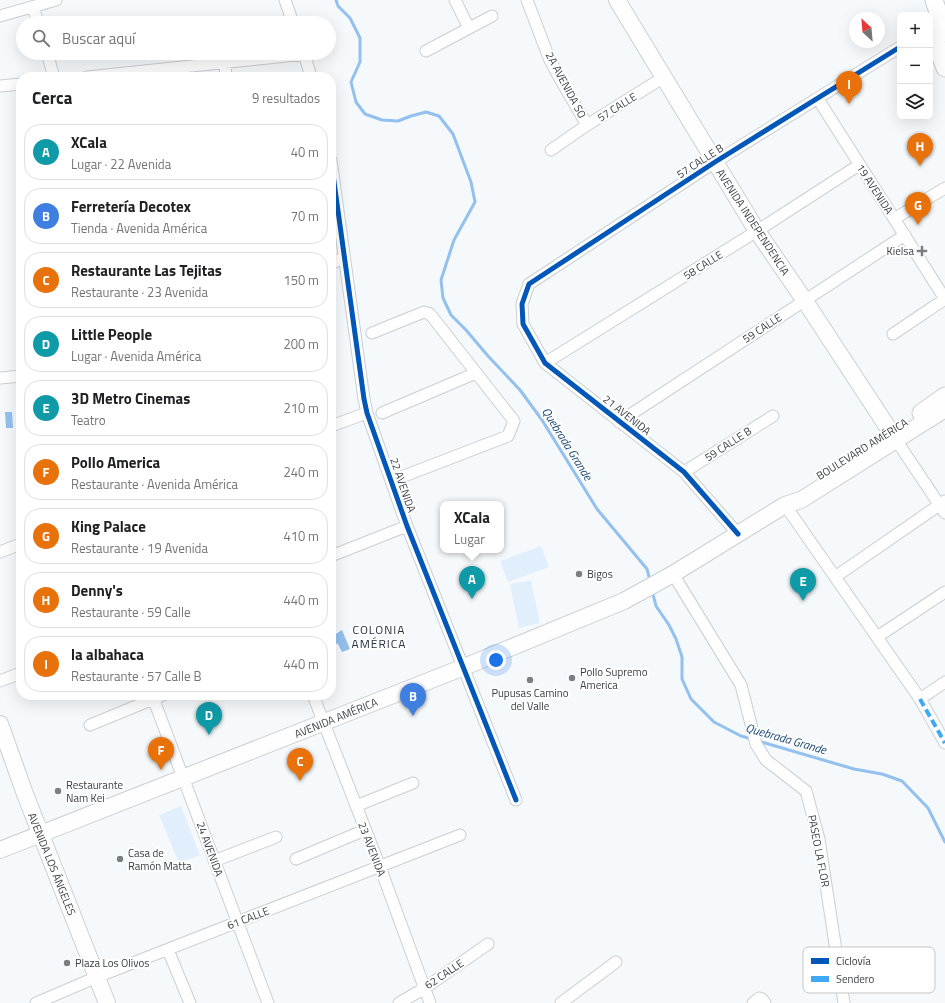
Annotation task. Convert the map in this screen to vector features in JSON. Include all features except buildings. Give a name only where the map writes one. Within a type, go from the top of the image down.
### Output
[{"type":"main road","name":"AVENIDA INDEPENDENCIA","points":[[617,0],[757,232],[805,301],[893,436]]},
{"type":"main road","points":[[923,0],[926,12]]},
{"type":"main road","points":[[934,0],[945,33]]},
{"type":"main road","points":[[933,35],[945,68]]},
{"type":"main road","points":[[922,413],[945,396]]},
{"type":"main road","name":"BOULEVARD AMÉRICA","points":[[671,576],[785,505],[801,500],[893,436],[922,413],[945,401]]},
{"type":"main road","name":"BOULEVARD AMÉRICA","points":[[893,436],[945,409]]},
{"type":"main road","name":"AVENIDA AMÉRICA","points":[[0,850],[184,779],[464,667],[624,601],[671,576]]},
{"type":"main road","name":"AVENIDA LOS ÁNGELES","points":[[0,724],[41,835],[107,1003]]},
{"type":"street","points":[[0,16],[56,0]]},
{"type":"street","points":[[285,0],[291,16]]},
{"type":"street","points":[[455,0],[469,28]]},
{"type":"street","name":"2A AVENIDA SO","points":[[527,0],[549,58],[588,125]]},
{"type":"street","points":[[33,7],[36,16]]},
{"type":"street","points":[[426,51],[492,16]]},
{"type":"street","name":"57 CALLE B","points":[[522,304],[529,284],[715,162],[898,48]]},
{"type":"street","points":[[49,60],[53,72]]},
{"type":"street","points":[[156,72],[249,60]]},
{"type":"street","points":[[306,60],[310,72]]},
{"type":"street","points":[[225,63],[226,72]]},
{"type":"street","name":"57 CALLE","points":[[551,150],[664,77]]},
{"type":"street","points":[[0,86],[16,84]]},
{"type":"street","name":"19 AVENIDA","points":[[818,99],[945,299]]},
{"type":"street","name":"58 CALLE","points":[[545,363],[757,232],[859,165]]},
{"type":"street","points":[[894,219],[945,188]]},
{"type":"street","name":"22 AVENIDA","points":[[336,215],[344,257],[367,413],[407,526],[516,800]]},
{"type":"street","name":"59 CALLE","points":[[619,422],[905,235]]},
{"type":"street","points":[[336,261],[344,257]]},
{"type":"street","points":[[892,334],[945,299]]},
{"type":"street","name":"21 AVENIDA","points":[[522,304],[523,324],[545,363],[684,472],[738,534]]},
{"type":"street","points":[[372,333],[424,312],[430,314],[514,422],[508,436],[391,481]]},
{"type":"street","points":[[382,413],[476,373]]},
{"type":"street","points":[[0,378],[16,376]]},
{"type":"street","points":[[336,424],[367,413]]},
{"type":"street","name":"59 CALLE B","points":[[684,472],[773,416]]},
{"type":"street","points":[[835,576],[943,507],[893,436]]},
{"type":"street","points":[[785,505],[920,699],[945,743]]},
{"type":"street","points":[[336,554],[407,526]]},
{"type":"street","points":[[0,552],[16,546]]},
{"type":"street","name":"PASEO LA FLOR","points":[[671,576],[742,685],[756,744],[766,760],[806,791],[819,839],[835,947]]},
{"type":"street","points":[[877,637],[945,592]]},
{"type":"street","points":[[0,681],[16,675]]},
{"type":"street","points":[[920,699],[945,682]]},
{"type":"street","points":[[90,725],[147,700]]},
{"type":"street","name":"24 AVENIDA","points":[[157,700],[184,779],[268,1003]]},
{"type":"street","name":"23 AVENIDA","points":[[314,700],[380,867],[430,1003]]},
{"type":"street","points":[[356,806],[413,783]]},
{"type":"street","points":[[296,859],[365,830]]},
{"type":"street","name":"61 CALLE","points":[[36,1003],[97,977],[460,835]]},
{"type":"street","points":[[214,861],[276,837]]},
{"type":"street","name":"62 CALLE","points":[[399,1003],[425,988],[488,944]]},
{"type":"street","points":[[168,950],[190,1003]]},
{"type":"street","points":[[561,1003],[616,962]]},
{"type":"street","name":"PASEO LA FLOR","points":[[842,993],[844,1003]]},
{"type":"street","points":[[753,1003],[759,998],[765,1003]]},
{"type":"shaded area","points":[[541,546],[549,567],[508,582],[500,561]]},
{"type":"shaded area","points":[[531,580],[540,623],[519,628],[510,584]]},
{"type":"shaded area","points":[[181,806],[200,855],[179,863],[159,815]]},
{"type":"water","points":[[5,412],[12,412],[13,428],[6,428]]},
{"type":"water","points":[[342,630],[350,649],[342,652],[338,644],[336,644],[336,634]]},
{"type":"waterway","name":"Quebrada Grande","points":[[336,0],[338,6],[350,18],[360,38],[360,62],[351,82],[356,102],[365,114],[382,120],[398,121],[426,112],[439,116],[453,134],[471,182],[475,202],[454,240],[441,280],[443,298],[451,315],[520,390],[542,420],[597,509],[647,569],[650,581]]},
{"type":"waterway","name":"Quebrada Grande","points":[[652,590],[656,606],[669,625],[676,639],[682,657],[682,679],[691,699],[714,722],[741,736],[752,739]]},
{"type":"waterway","name":"Quebrada Grande","points":[[758,741],[854,769],[882,774],[902,781],[928,808],[945,842]]},
{"type":"marked path","points":[[920,699],[945,743]]},
{"type":"cycle path","points":[[738,534],[684,472],[545,363],[523,324],[522,304],[529,284],[715,162],[898,48]]},
{"type":"cycle path","points":[[336,196],[367,413],[407,526],[516,800]]},
{"type":"place","name":"la albahaca","points":[[849,104]]},
{"type":"place","name":"Denny's","points":[[920,166]]},
{"type":"place","name":"King Palace","points":[[918,225]]},
{"type":"place","name":"Kielsa","points":[[922,251]]},
{"type":"place","name":"Bigos","points":[[579,574]]},
{"type":"place","name":"XCala","points":[[472,599]]},
{"type":"place","name":"3D Metro Cinemas","points":[[803,601]]},
{"type":"place","name":"Pollo Supremo America","points":[[572,678]]},
{"type":"place","name":"Pupusas Camino del Valle","points":[[530,680]]},
{"type":"place","name":"Ferretería Decotex","points":[[413,716]]},
{"type":"place","name":"Little People","points":[[209,735]]},
{"type":"place","name":"Pollo America","points":[[161,770]]},
{"type":"place","name":"Restaurante Las Tejitas","points":[[300,781]]},
{"type":"place","name":"Restaurante Nam Kei","points":[[58,791]]},
{"type":"place","name":"Casa de Ramón Matta","points":[[120,859]]},
{"type":"place","name":"Plaza Los Olivos","points":[[67,963]]},
{"type":"district","name":"COLONIA AMÉRICA","points":[[379,637]]}]
